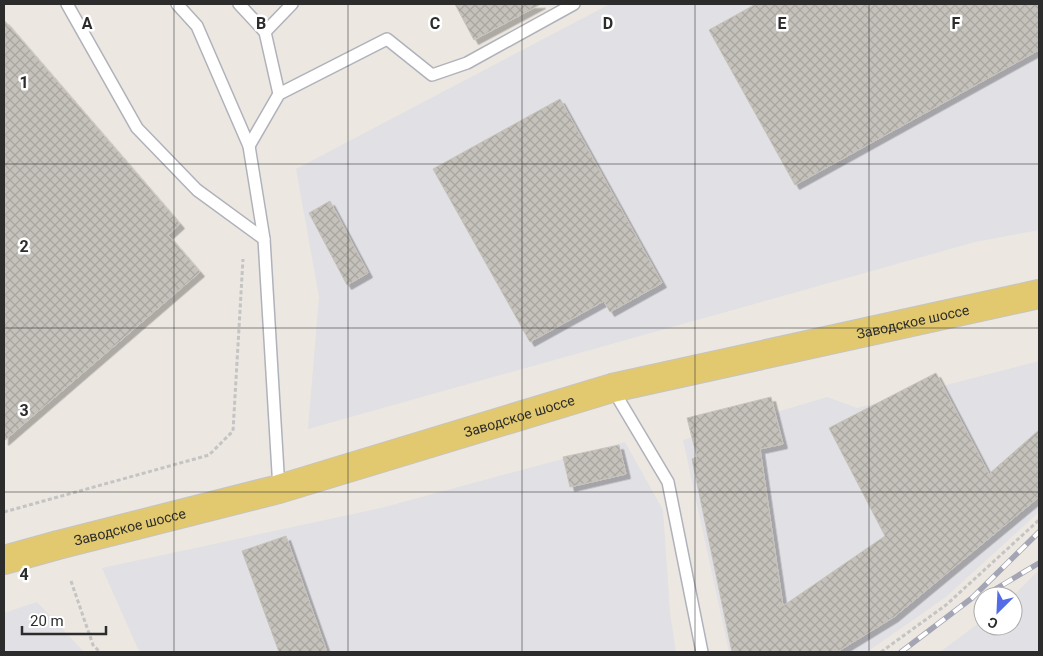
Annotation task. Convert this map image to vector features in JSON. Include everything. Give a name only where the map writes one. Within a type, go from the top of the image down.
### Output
[{"type":"main road","name":"Заводское шоссе","points":[[4,560],[279,489],[612,388],[1039,294]]},
{"type":"lane","points":[[66,4],[137,128],[197,190],[264,239]]},
{"type":"lane","points":[[177,4],[197,26],[250,146],[264,239],[279,489]]},
{"type":"lane","points":[[239,4],[265,32],[279,94]]},
{"type":"lane","points":[[265,32],[292,4]]},
{"type":"lane","points":[[250,146],[279,94],[387,39],[432,75],[467,63],[574,4]]},
{"type":"lane","points":[[612,388],[668,482],[702,652]]},
{"type":"path","points":[[4,512],[209,455],[233,431],[245,225]]},
{"type":"path","points":[[881,652],[946,605],[1039,520]]},
{"type":"path","points":[[71,581],[93,645],[100,652]]},
{"type":"shaded area","points":[[610,4],[1039,4],[1039,230],[975,242],[308,429],[319,297],[296,169]]},
{"type":"shaded area","points":[[1039,361],[1039,512],[946,597],[867,652],[729,652],[683,440],[827,397],[857,408]]},
{"type":"shaded area","points":[[625,442],[663,510],[670,613],[676,652],[141,652],[102,568],[381,508]]},
{"type":"shaded area","points":[[1039,570],[1039,652],[940,652],[973,627],[973,636],[1023,636],[1023,586]]},
{"type":"shaded area","points":[[37,602],[84,652],[4,652],[4,613]]},
{"type":"building","points":[[455,4],[541,4],[474,40]]},
{"type":"building","points":[[756,4],[1039,4],[1039,50],[795,185],[709,30]]},
{"type":"building","points":[[4,20],[180,224],[168,235],[200,272],[4,441]]},
{"type":"building","points":[[560,99],[662,283],[610,312],[604,301],[530,342],[433,169]]},
{"type":"building","points":[[330,201],[368,273],[347,285],[309,213]]},
{"type":"building","points":[[936,373],[989,474],[1039,430],[1039,497],[894,617],[837,652],[732,652],[692,459],[697,457],[687,418],[771,397],[783,444],[760,449],[783,606],[885,536],[829,428]]},
{"type":"building","points":[[619,445],[626,474],[570,487],[563,457]]},
{"type":"building","points":[[286,536],[327,652],[279,652],[242,551]]},
{"type":"railway","points":[[901,652],[972,598],[1039,532]]},
{"type":"railway","points":[[1001,586],[1039,563]]}]
